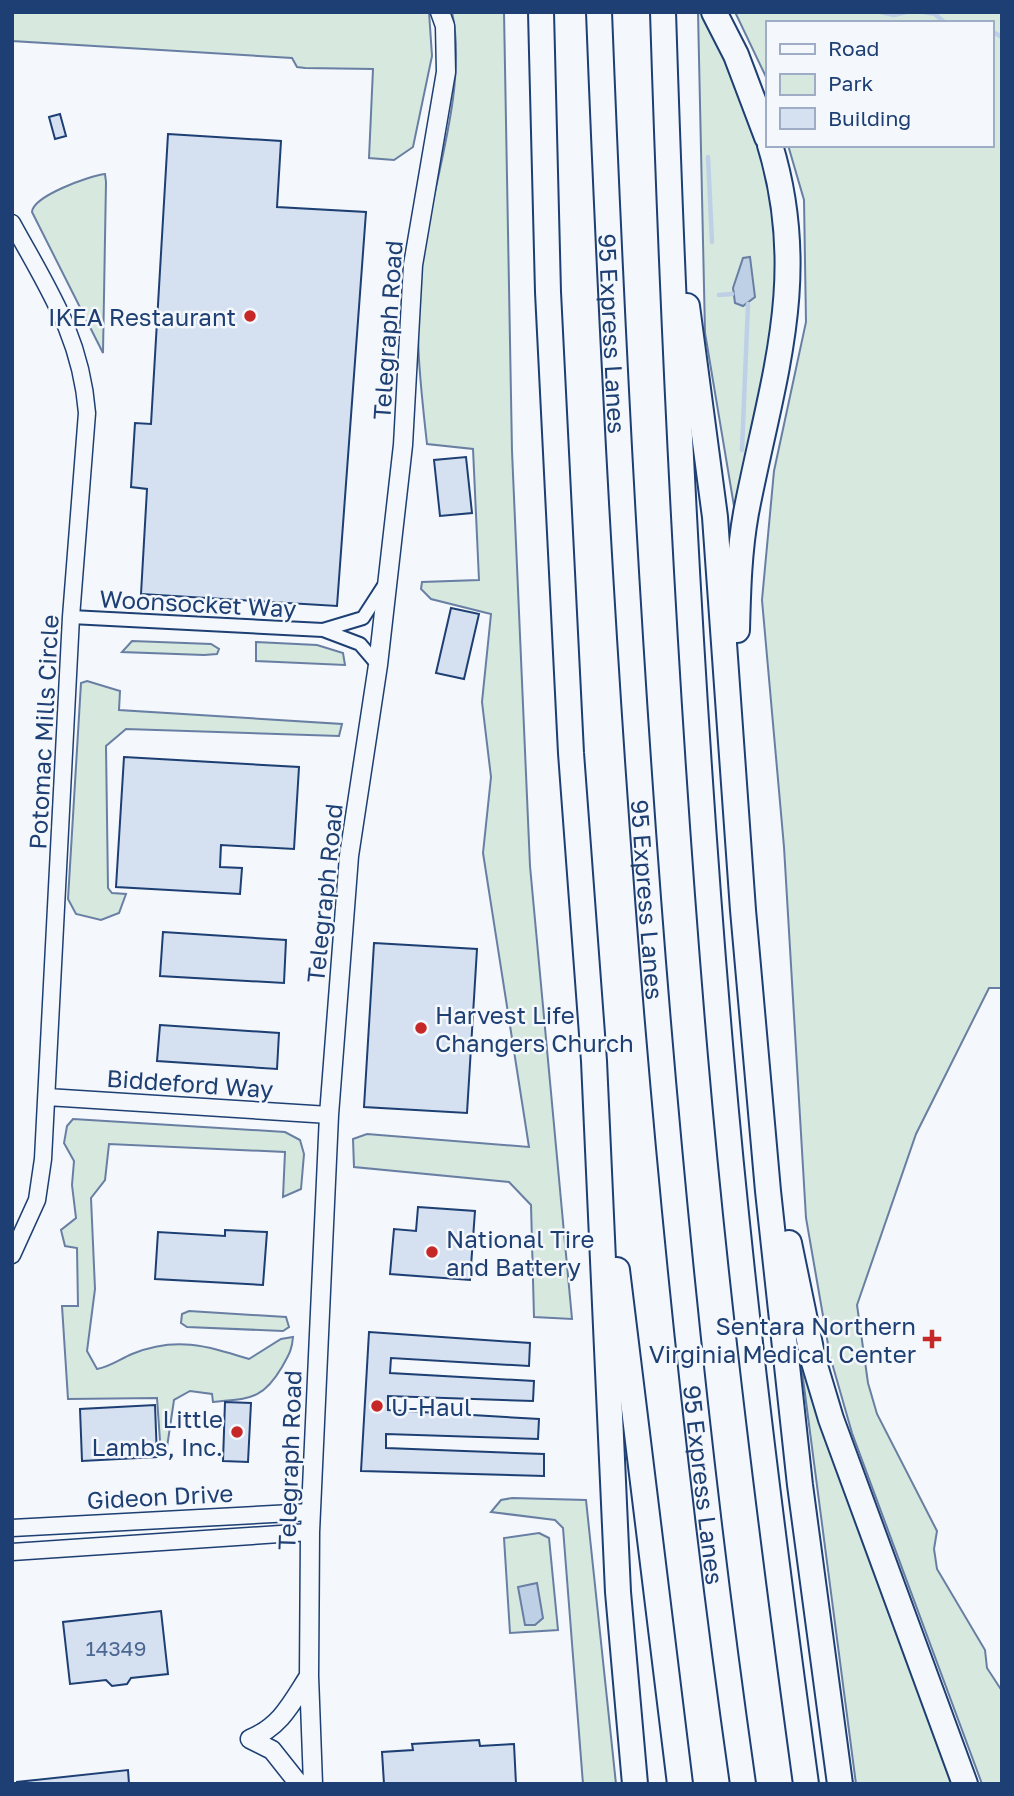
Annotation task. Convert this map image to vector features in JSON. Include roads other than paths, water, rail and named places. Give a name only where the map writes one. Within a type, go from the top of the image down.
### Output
[{"type":"highway","points":[[541,12],[558,490],[571,753],[594,1061],[618,1592],[635,1784]]},
{"type":"highway","name":"95 Express Lanes","points":[[599,12],[618,463],[659,1055],[688,1345],[743,1784]]},
{"type":"highway","points":[[663,12],[679,447],[722,1060],[780,1596],[806,1784]]},
{"type":"highway","points":[[714,12],[736,55],[766,134]]},
{"type":"highway","points":[[732,757],[741,549],[786,321],[786,235],[782,194],[770,147]]},
{"type":"highway","points":[[667,170],[708,453],[755,1045],[799,1472],[840,1784]]},
{"type":"highway","points":[[755,1045],[791,1261],[813,1359],[831,1419],[965,1784]]},
{"type":"highway","points":[[594,1061],[680,1784]]},
{"type":"main road","name":"Telegraph Road","points":[[313,1784],[309,1676],[310,1532],[330,1115],[349,856],[378,665],[403,445],[413,265],[446,72],[444,26],[440,12]]},
{"type":"main road","points":[[299,1784],[272,1750],[250,1739],[271,1730],[278,1723],[309,1676]]},
{"type":"street","name":"Potomac Mills Circle","points":[[12,223],[70,331],[85,382],[87,413],[71,617],[47,1097],[37,1200],[12,1255]]},
{"type":"street","name":"Woonsocket Way","points":[[323,630],[363,618],[389,578]]},
{"type":"street","name":"Woonsocket Way","points":[[71,617],[323,630],[360,644],[378,665]]},
{"type":"street","name":"Biddeford Way","points":[[47,1097],[330,1115]]},
{"type":"street","name":"Gideon Drive","points":[[12,1528],[311,1512]]},
{"type":"street","name":"Gideon Drive","points":[[12,1552],[310,1532]]},
{"type":"water","points":[[750,257],[755,297],[743,306],[735,303],[733,288],[743,258]]},
{"type":"water","points":[[537,1583],[543,1618],[535,1625],[525,1625],[518,1587]]},
{"type":"waterway","points":[[881,12],[894,15],[906,12]]},
{"type":"waterway","points":[[924,12],[935,14],[943,21]]},
{"type":"waterway","points":[[993,32],[1002,37]]},
{"type":"waterway","points":[[708,157],[712,242]]},
{"type":"waterway","points":[[719,295],[732,294]]},
{"type":"waterway","points":[[742,450],[748,304]]},
{"type":"place","name":"IKEA Restaurant","points":[[250,316]]},
{"type":"place","name":"Harvest Life Changers Church","points":[[421,1028]]},
{"type":"place","name":"National Tire and Battery","points":[[432,1252]]},
{"type":"place","name":"Sentara Northern Virginia Medical Center","points":[[932,1339]]},
{"type":"place","name":"U-Haul","points":[[377,1406]]},
{"type":"place","name":"Little Lambs, Inc.","points":[[237,1432]]}]
